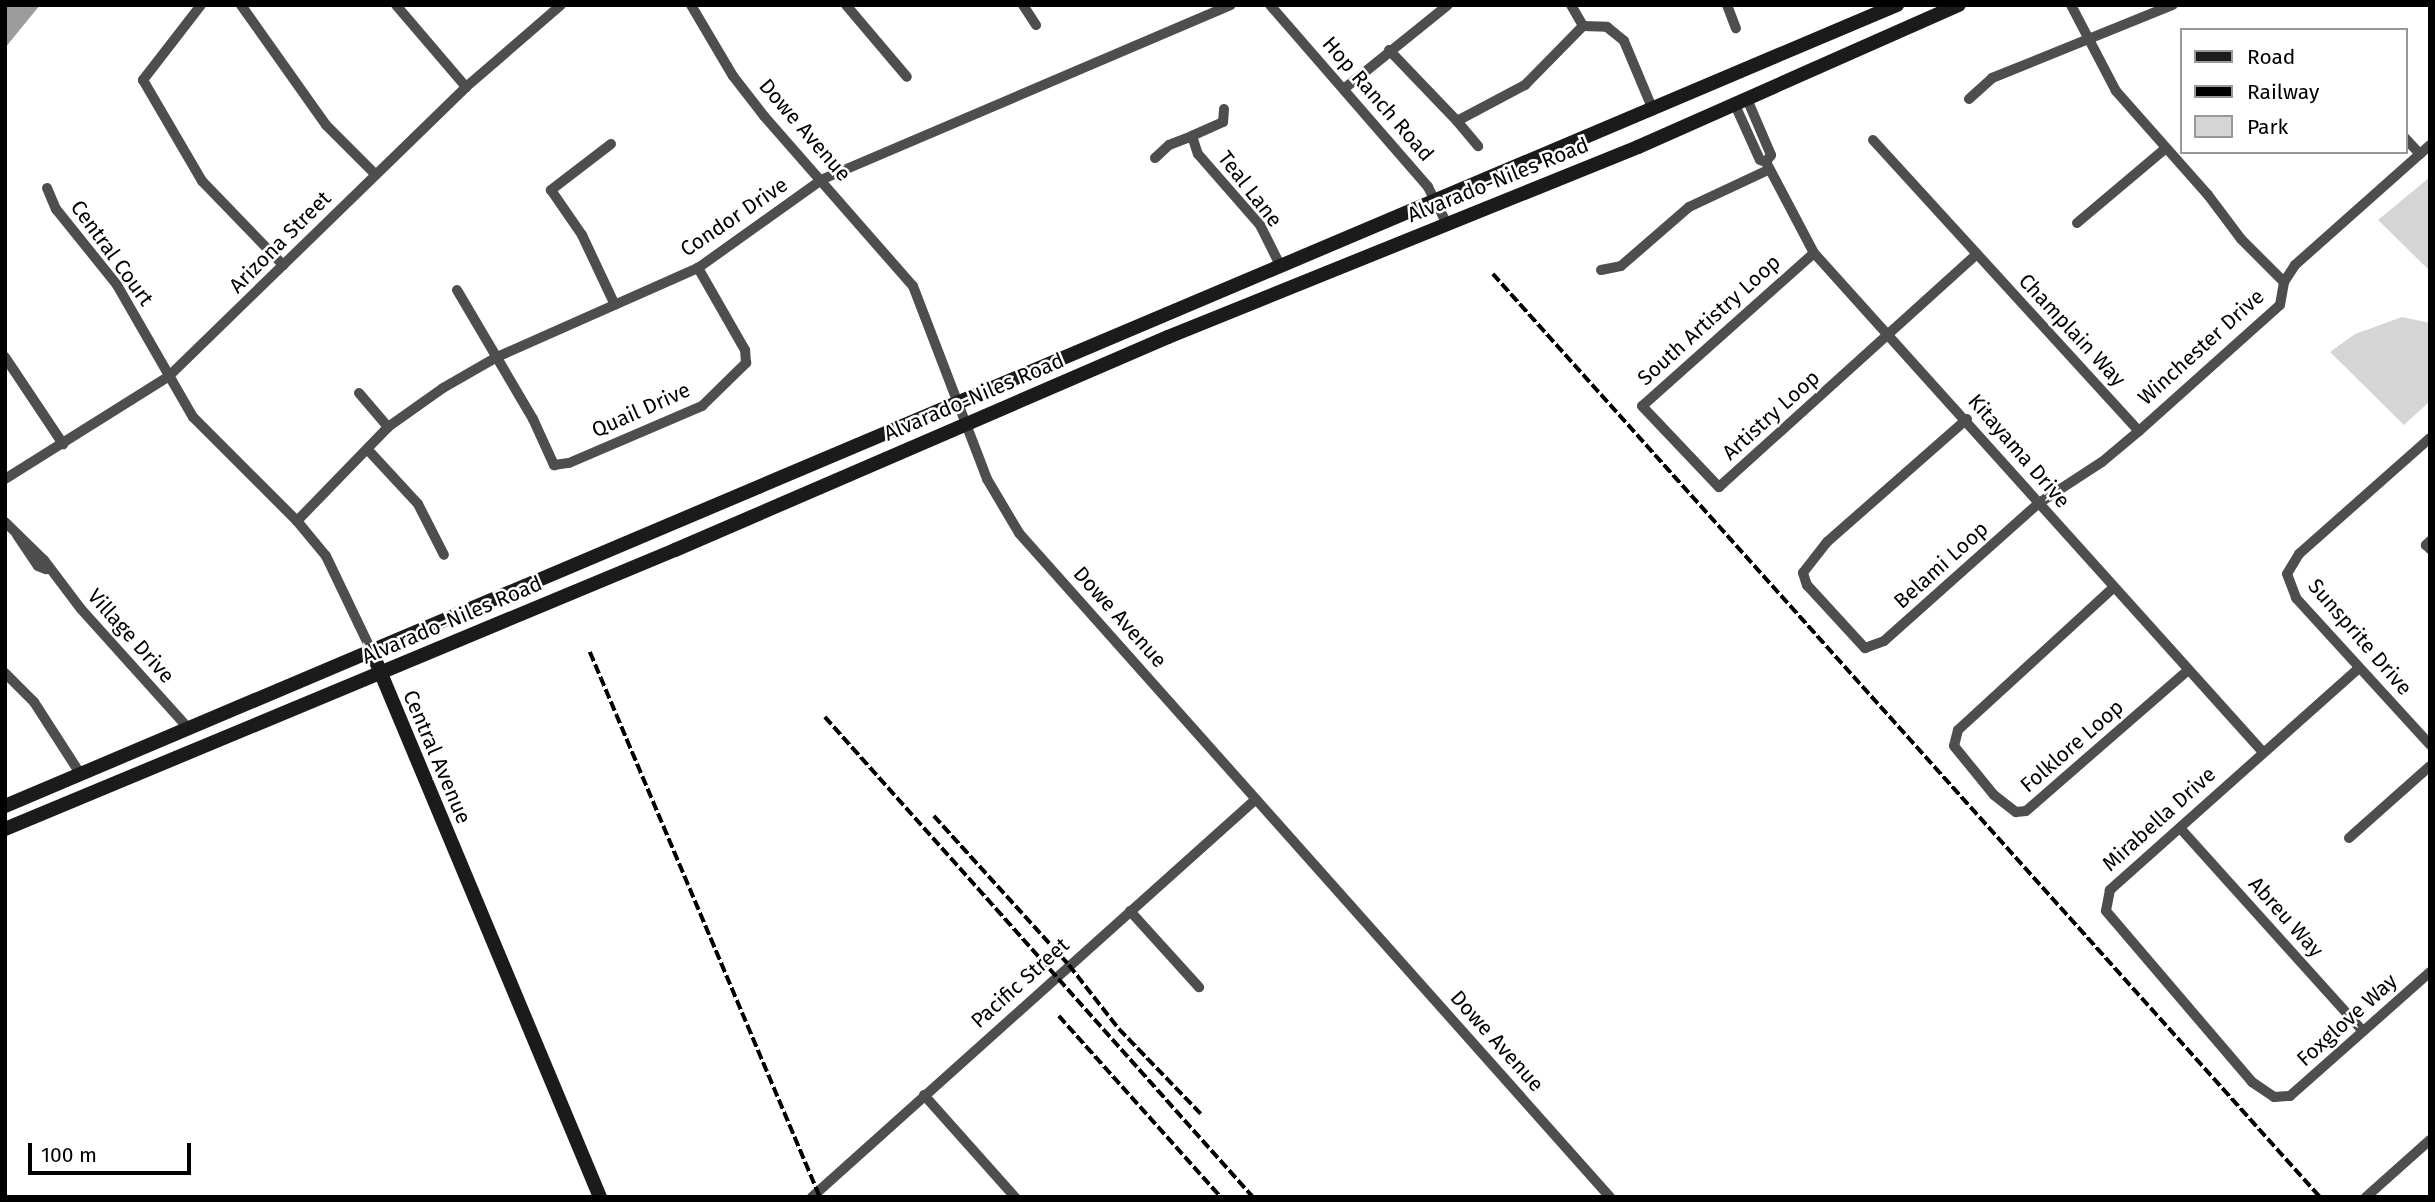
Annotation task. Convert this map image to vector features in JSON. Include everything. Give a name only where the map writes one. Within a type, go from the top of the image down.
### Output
[{"type":"main road","name":"Alvarado-Niles Road","points":[[5,806],[1897,5]]},
{"type":"main road","name":"Alvarado-Niles Road","points":[[5,829],[380,674],[967,423],[1741,102],[1959,5]]},
{"type":"main road","name":"Central Avenue","points":[[372,652],[600,1197]]},
{"type":"street","points":[[201,5],[143,80],[202,181],[283,265]]},
{"type":"street","points":[[241,5],[326,125],[375,174]]},
{"type":"street","points":[[396,5],[466,88]]},
{"type":"street","name":"Arizona Street","points":[[5,479],[169,376],[375,174],[466,88],[561,5]]},
{"type":"street","name":"Dowe Avenue","points":[[691,5],[733,76],[913,286],[996,498],[1019,533],[1610,1197]]},
{"type":"street","points":[[846,5],[907,77]]},
{"type":"street","points":[[1023,5],[1036,25]]},
{"type":"street","name":"Condor Drive","points":[[297,521],[369,451],[388,427],[443,388],[497,357],[698,268],[823,179],[1230,5]]},
{"type":"street","name":"Hop Ranch Road","points":[[1270,5],[1345,88],[1437,201],[1447,224]]},
{"type":"street","points":[[1345,88],[1448,5]]},
{"type":"street","points":[[1571,5],[1583,26]]},
{"type":"street","points":[[1727,5],[1736,28]]},
{"type":"street","points":[[2071,5],[2086,41],[2116,91],[2208,195],[2241,239],[2284,282]]},
{"type":"street","points":[[1969,99],[1992,78],[2173,5]]},
{"type":"street","points":[[1457,121],[1525,85],[1583,26],[1607,27],[1624,41],[1653,110]]},
{"type":"street","points":[[1389,50],[1478,146]]},
{"type":"street","name":"Kitayama Drive","points":[[1741,102],[1760,160],[1768,165],[1814,253],[1966,419],[2113,589],[2262,751]]},
{"type":"street","name":"Teal Lane","points":[[1155,158],[1169,145],[1223,122],[1224,109]]},
{"type":"street","name":"Teal Lane","points":[[1192,135],[1198,154],[1260,225],[1280,265]]},
{"type":"street","name":"Champlain Way","points":[[1873,140],[2138,431]]},
{"type":"street","points":[[2407,140],[2420,154]]},
{"type":"street","points":[[611,144],[551,190],[582,235],[615,305]]},
{"type":"street","name":"Winchester Drive","points":[[2039,503],[2102,462],[2280,305],[2284,282],[2295,265],[2430,145]]},
{"type":"street","points":[[2077,223],[2165,149]]},
{"type":"street","points":[[1601,270],[1621,266],[1689,207],[1768,165]]},
{"type":"street","name":"Central Court","points":[[47,188],[55,209],[117,285],[169,376]]},
{"type":"street","name":"South Artistry Loop","points":[[1681,448],[1642,406],[1814,253]]},
{"type":"street","points":[[1888,336],[1976,255]]},
{"type":"street","name":"Quail Drive","points":[[497,357],[554,465],[569,463],[702,405],[746,363],[745,350],[698,268]]},
{"type":"street","points":[[457,290],[497,357]]},
{"type":"street","name":"Artistry Loop","points":[[1681,448],[1719,487],[1888,336]]},
{"type":"street","points":[[5,358],[63,444]]},
{"type":"street","name":"Central Avenue","points":[[169,376],[193,416],[297,521],[326,556],[372,652]]},
{"type":"street","points":[[359,393],[388,427]]},
{"type":"street","name":"Belami Loop","points":[[1966,419],[1827,542],[1804,573],[1807,585],[1865,648],[1894,634],[2039,503]]},
{"type":"street","name":"Sunsprite Drive","points":[[2430,438],[2299,554],[2287,574],[2296,598],[2430,745]]},
{"type":"street","points":[[369,451],[418,504],[444,555]]},
{"type":"street","name":"Village Drive","points":[[5,522],[44,560],[46,569],[190,729]]},
{"type":"street","name":"Folklore Loop","points":[[2113,589],[1966,719],[1954,746],[2007,807],[2026,811],[2188,670]]},
{"type":"street","name":"Mirabella Drive","points":[[2290,1096],[2274,1097],[2252,1082],[2106,911],[2110,890],[2262,751],[2359,668]]},
{"type":"street","points":[[5,673],[34,702],[81,775]]},
{"type":"street","points":[[2348,838],[2430,766]]},
{"type":"street","name":"Pacific Street","points":[[811,1197],[1256,799]]},
{"type":"street","name":"Abreu Way","points":[[2180,828],[2364,1031]]},
{"type":"street","points":[[1130,911],[1199,987]]},
{"type":"street","name":"Foxglove Way","points":[[2290,1096],[2430,972]]},
{"type":"street","points":[[924,1095],[1015,1197]]},
{"type":"street","points":[[2366,1197],[2430,1140]]},
{"type":"green space","points":[[2430,177],[2430,271],[2378,220]]},
{"type":"green space","points":[[2402,317],[2430,323],[2430,401],[2404,425],[2330,352],[2355,334]]},
{"type":"shaded area","points":[[5,5],[40,5],[5,48]]},
{"type":"railway","points":[[1493,274],[2320,1197]]},
{"type":"railway","points":[[590,652],[820,1197]]},
{"type":"railway","points":[[825,717],[1253,1197]]},
{"type":"railway","points":[[934,816],[1069,965],[1119,1029],[1201,1114]]},
{"type":"railway","points":[[1059,1016],[1221,1197]]}]
